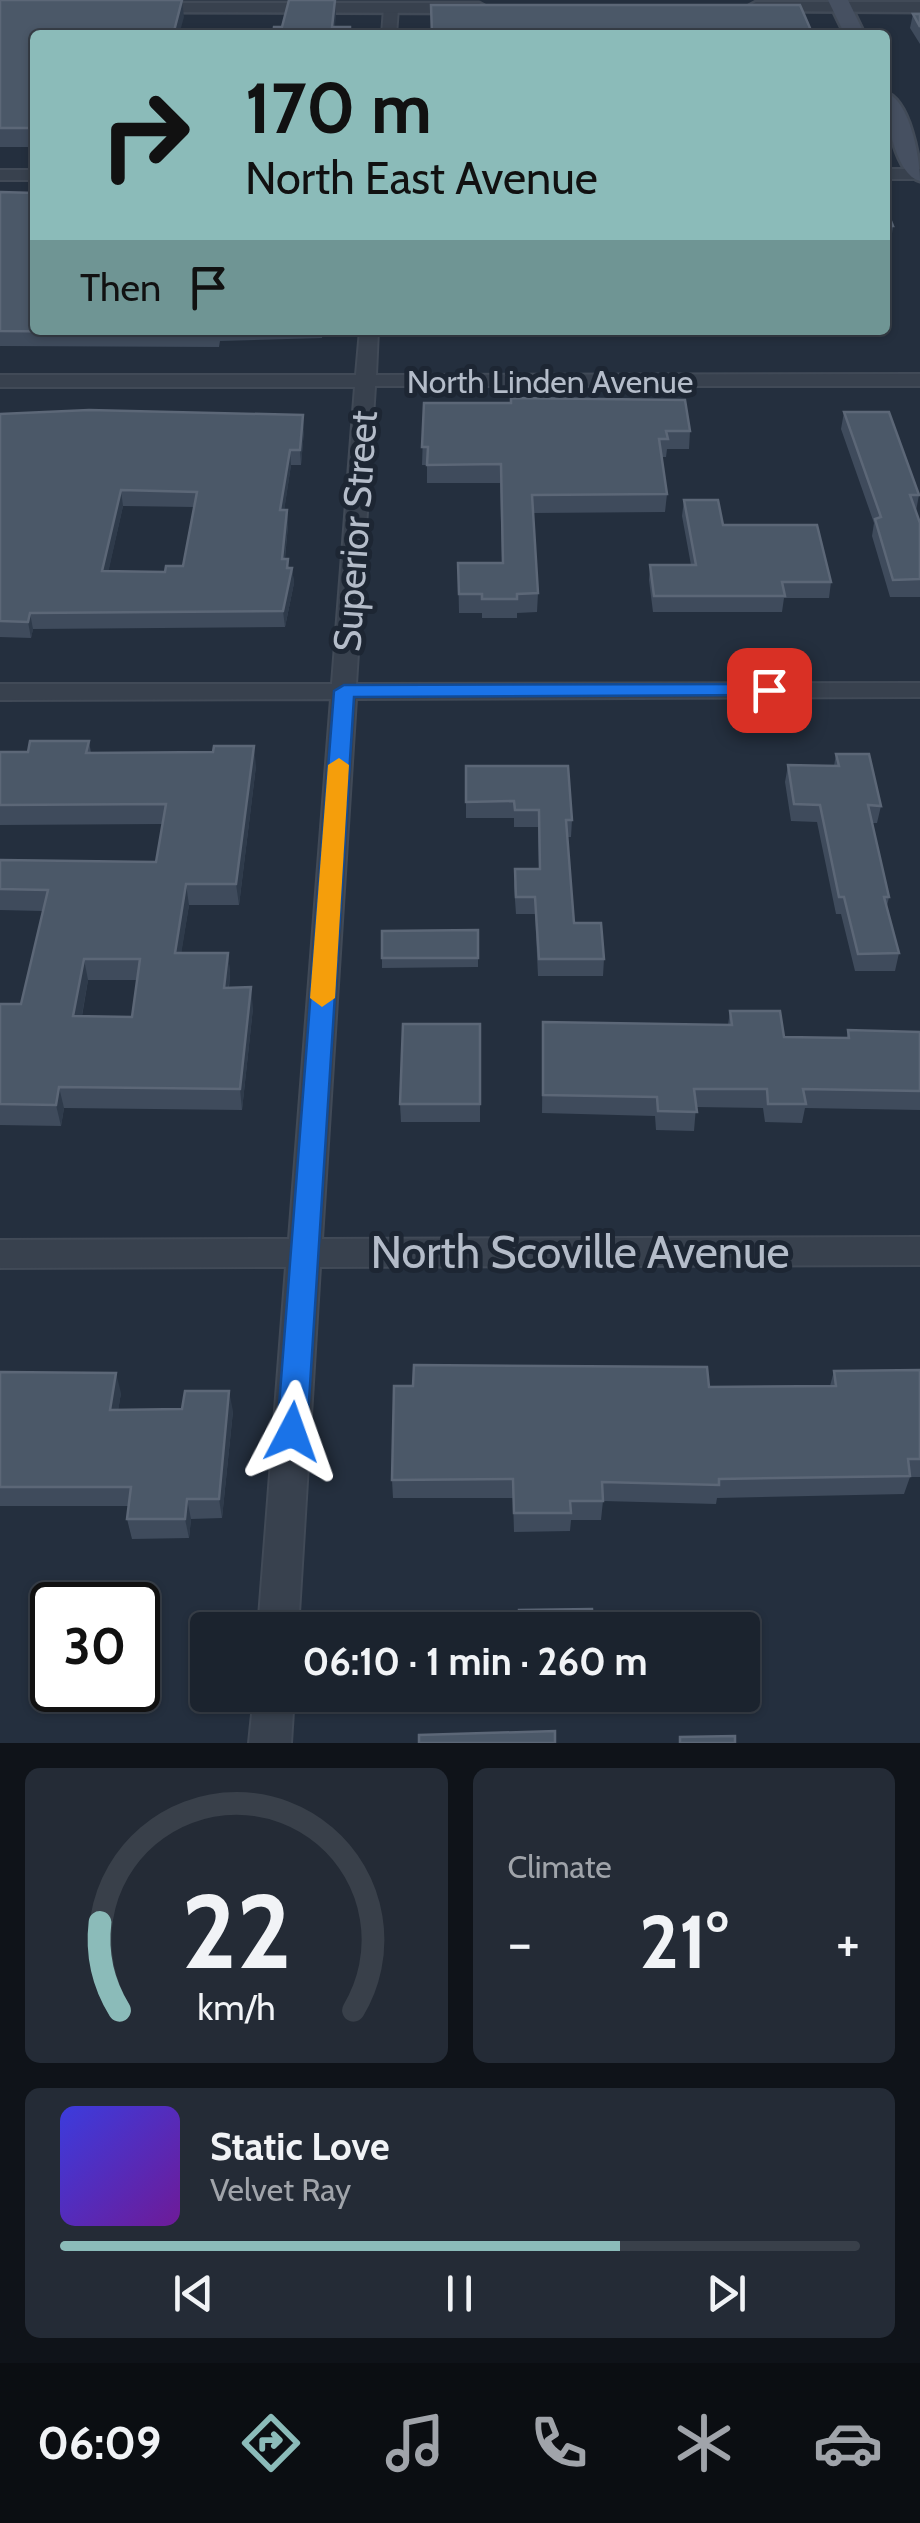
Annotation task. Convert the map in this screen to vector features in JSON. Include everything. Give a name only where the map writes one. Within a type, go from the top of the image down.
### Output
[{"type":"main road","points":[[840,4],[853,30]]},
{"type":"main road","points":[[890,110],[920,174]]},
{"type":"street","points":[[735,7],[920,7]]},
{"type":"street","points":[[109,8],[497,8]]},
{"type":"street","points":[[390,30],[391,8]]},
{"type":"street","points":[[890,174],[920,174]]},
{"type":"street","points":[[0,175],[30,175]]},
{"type":"street","name":"Superior Street","points":[[279,1612],[369,335]]},
{"type":"street","name":"North Linden Avenue","points":[[0,381],[920,380]]},
{"type":"street","points":[[0,692],[920,690]]},
{"type":"street","name":"North Scoville Avenue","points":[[0,1254],[920,1251]]},
{"type":"street","points":[[270,1743],[273,1712]]},
{"type":"building","points":[[0,0],[182,0],[174,30],[30,30],[30,128],[0,128]]},
{"type":"building","points":[[289,0],[335,0],[332,27],[350,30],[274,30],[282,27]]},
{"type":"building","points":[[431,5],[800,5],[811,30],[432,30]]},
{"type":"building","points":[[0,192],[30,193],[30,331],[0,331]]},
{"type":"building","points":[[511,398],[685,400],[690,431],[666,431],[668,439],[659,439],[667,494],[532,495],[538,593],[517,594],[517,599],[482,599],[482,594],[459,594],[458,563],[503,563],[501,464],[427,465],[428,447],[422,447],[424,403],[511,403]]},
{"type":"building","points":[[89,410],[303,415],[300,450],[290,450],[280,510],[287,510],[282,559],[288,559],[287,568],[292,568],[283,611],[30,613],[28,622],[0,621],[0,414]],"holes":[[[121,490],[197,492],[183,566],[166,566],[165,572],[102,571]]]},
{"type":"building","points":[[844,412],[889,412],[919,495],[910,495],[920,523],[920,579],[893,580],[875,519],[881,517]]},
{"type":"building","points":[[684,500],[718,500],[723,525],[817,525],[831,582],[782,582],[785,596],[654,596],[650,565],[696,565]]},
{"type":"building","points":[[30,741],[89,741],[86,753],[213,752],[214,746],[254,746],[236,884],[186,884],[175,953],[228,953],[224,988],[251,987],[240,1089],[59,1087],[56,1105],[0,1104],[0,1004],[21,1004],[48,890],[0,889],[0,860],[156,862],[166,804],[0,805],[0,752],[28,752]],"holes":[[[84,959],[140,959],[132,1017],[73,1016]]]},
{"type":"building","points":[[836,754],[869,754],[881,806],[868,805],[889,897],[884,897],[899,953],[858,954],[844,897],[839,897],[820,805],[794,804],[788,765],[839,766]]},
{"type":"building","points":[[466,766],[568,766],[572,820],[566,820],[574,923],[601,923],[604,959],[539,959],[535,897],[516,897],[515,869],[540,869],[539,810],[515,810],[514,801],[466,802]]},
{"type":"building","points":[[478,930],[478,958],[382,958],[382,931]]},
{"type":"building","points":[[730,1011],[780,1011],[784,1037],[849,1038],[848,1030],[920,1032],[920,1091],[803,1089],[806,1104],[768,1104],[767,1089],[694,1089],[697,1112],[658,1111],[657,1097],[543,1095],[543,1022],[732,1025]]},
{"type":"building","points":[[403,1024],[480,1024],[480,1104],[400,1104]]},
{"type":"building","points":[[414,1365],[707,1367],[709,1387],[836,1386],[834,1371],[920,1370],[920,1459],[908,1459],[910,1476],[719,1479],[719,1485],[602,1482],[603,1501],[570,1501],[571,1513],[514,1513],[513,1479],[392,1480],[394,1386],[413,1386]]},
{"type":"building","points":[[0,1372],[116,1373],[110,1410],[182,1409],[185,1391],[229,1391],[219,1499],[187,1499],[185,1519],[127,1519],[131,1487],[0,1487]]},
{"type":"building","points":[[592,1609],[592,1612],[519,1612]]},
{"type":"building","points":[[555,1731],[555,1743],[419,1743],[419,1735]]},
{"type":"building","points":[[735,1736],[735,1743],[680,1743],[680,1737]]},
{"type":"slow traffic","points":[[322,998],[339,765]]},
{"type":"route","points":[[292,1432],[344,691],[769,690]]}]
